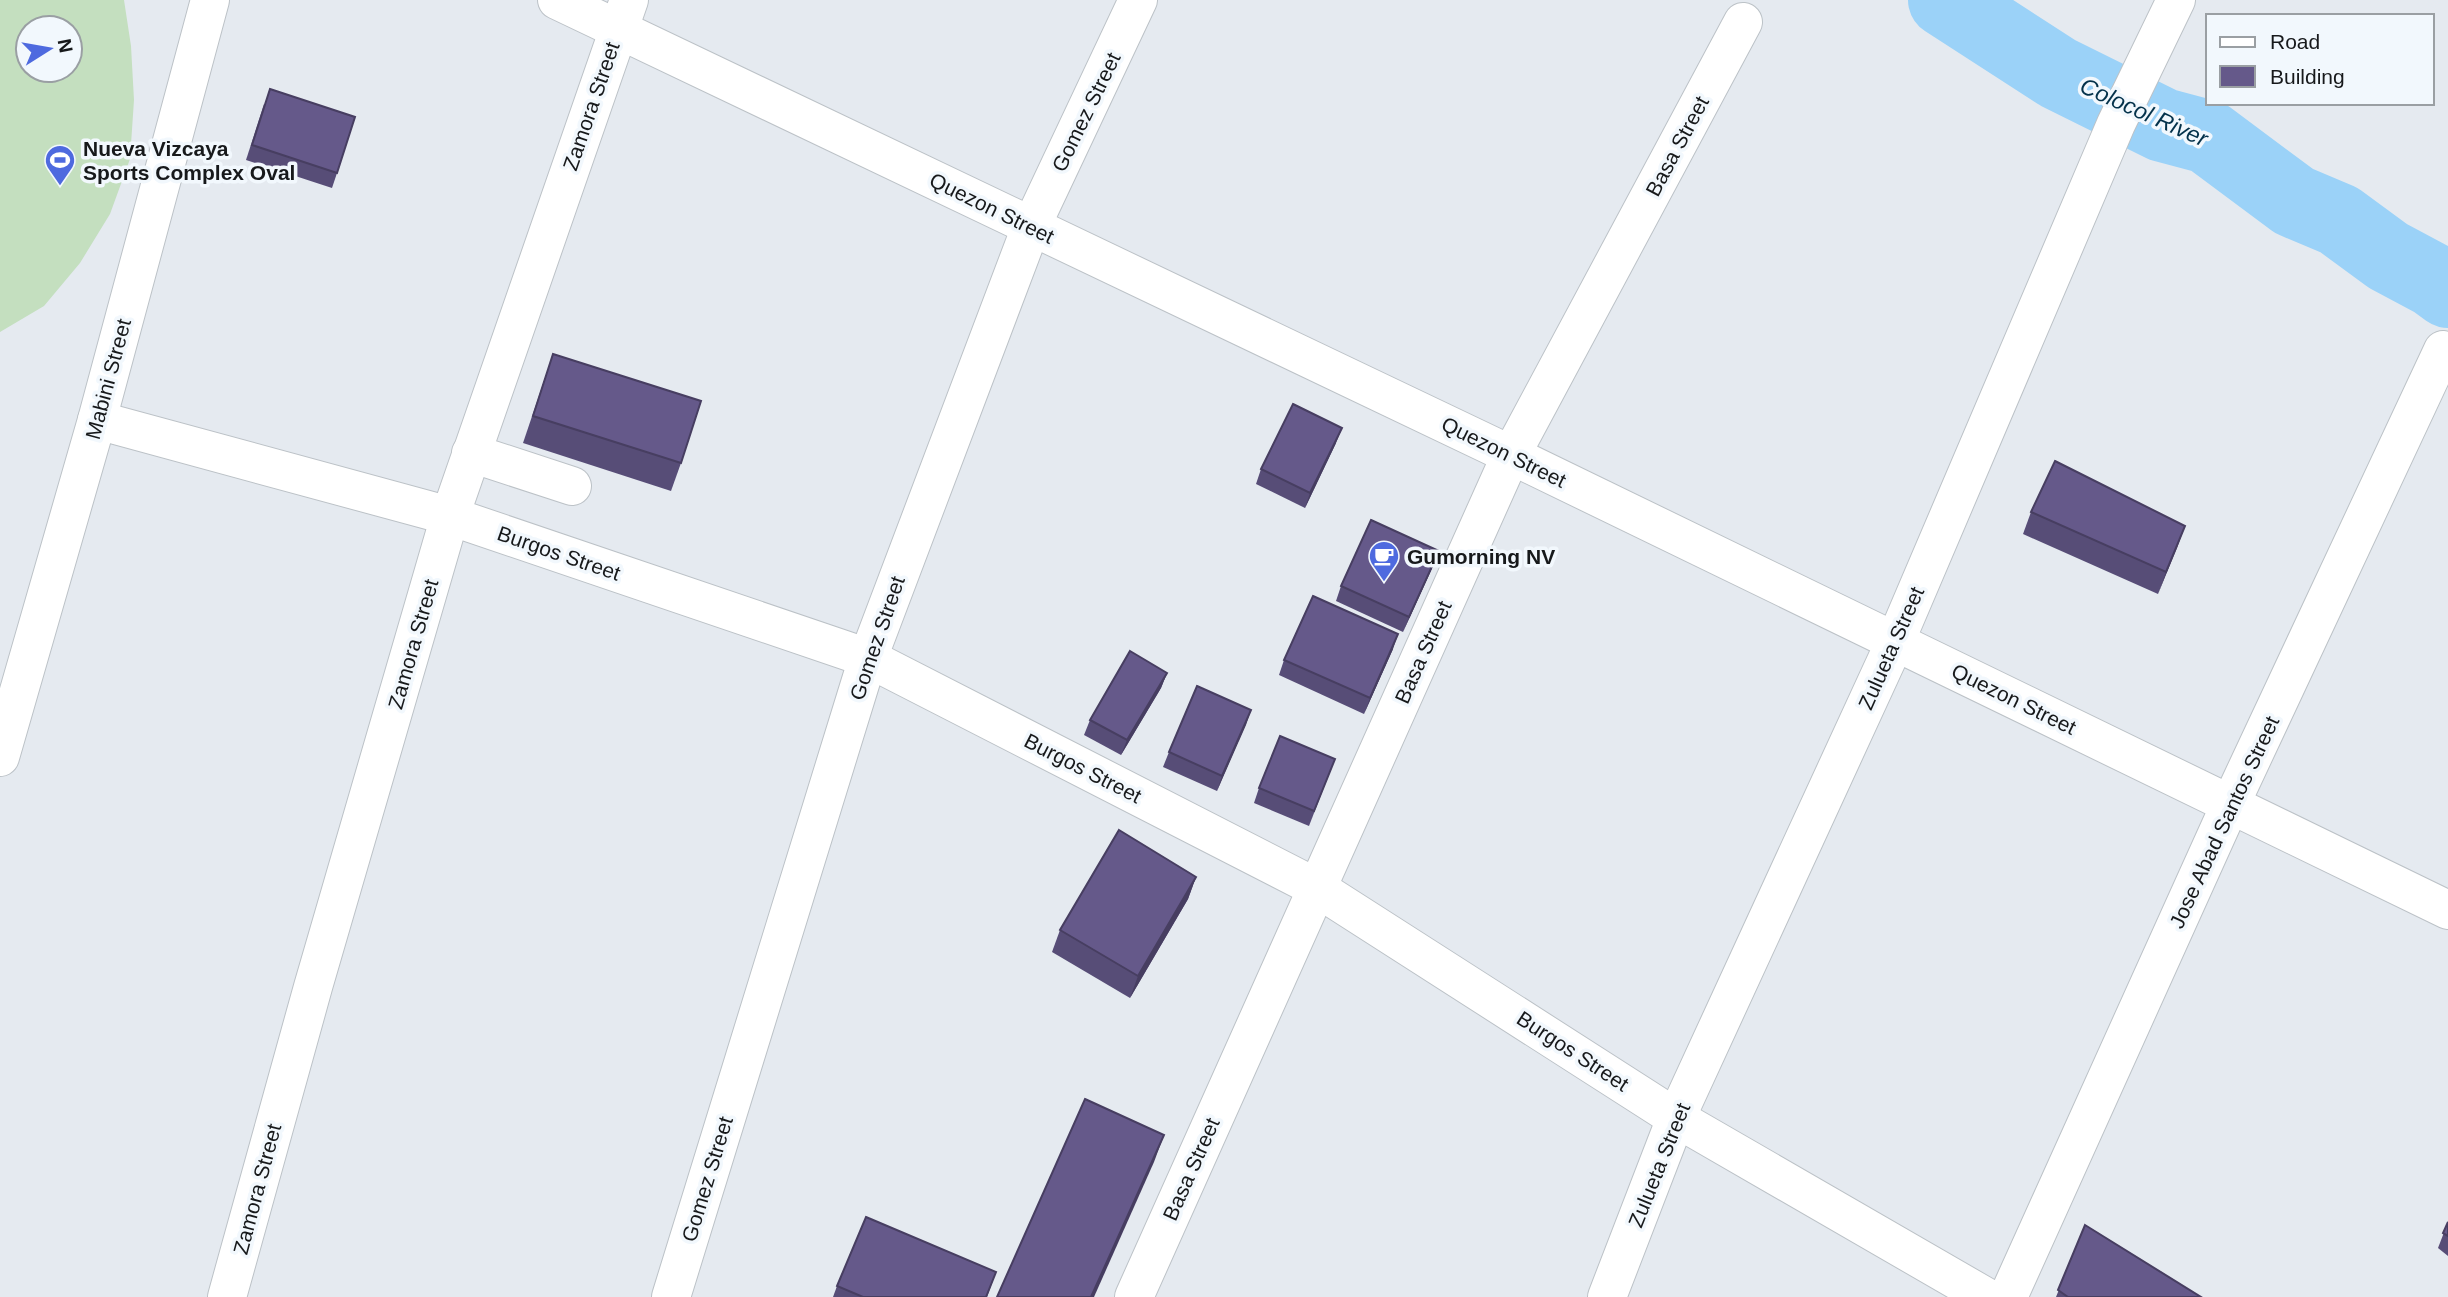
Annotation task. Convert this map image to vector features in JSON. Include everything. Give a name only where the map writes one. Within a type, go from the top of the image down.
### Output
[{"type":"street","name":"Mabini Street","points":[[0,757],[97,420],[210,0]]},
{"type":"street","name":"Quezon Street","points":[[557,0],[624,14],[1031,227],[1511,455],[2448,910]]},
{"type":"street","name":"Gomez Street","points":[[671,1297],[868,658],[1031,227],[1138,0]]},
{"type":"street","name":"Zulueta Street","points":[[1608,1297],[1676,1118],[1895,642],[2116,124],[2176,0]]},
{"type":"street","name":"Zamora Street","points":[[227,1297],[313,987],[450,516],[624,14]]},
{"type":"street","name":"Basa Street","points":[[1134,1297],[1511,455],[1743,22]]},
{"type":"street","name":"Jose Abad Santos Street","points":[[2008,1297],[2231,803],[2444,350]]},
{"type":"street","name":"Burgos Street","points":[[97,420],[450,516],[868,658],[1317,888],[1676,1118],[1986,1297]]},
{"type":"street","points":[[471,453],[572,486]]},
{"type":"green space","name":"Nueva Vizcaya Sports Complex Oval","points":[[0,0],[124,0],[131,46],[134,100],[130,159],[110,214],[80,263],[44,306],[0,332]]},
{"type":"building","points":[[270,89],[355,117],[337,173],[252,145]]},
{"type":"building","points":[[553,354],[701,401],[681,463],[533,416]]},
{"type":"building","points":[[1293,404],[1342,428],[1310,493],[1261,469]]},
{"type":"building","points":[[2055,461],[2185,526],[2166,572],[2031,512]]},
{"type":"building","name":"Gumorning NV","points":[[1371,520],[1439,551],[1409,617],[1341,586]]},
{"type":"building","points":[[1313,596],[1398,634],[1370,698],[1284,660]]},
{"type":"building","points":[[1130,651],[1167,673],[1127,740],[1090,720]]},
{"type":"building","points":[[1197,686],[1251,710],[1222,776],[1169,752]]},
{"type":"building","points":[[1280,736],[1335,759],[1314,811],[1259,788]]},
{"type":"building","points":[[1119,830],[1196,877],[1138,976],[1060,930]]},
{"type":"building","points":[[1085,1099],[1164,1135],[1091,1297],[997,1297]]},
{"type":"building","points":[[866,1217],[996,1272],[986,1297],[863,1297],[837,1286]]},
{"type":"building","points":[[2448,1222],[2448,1236],[2443,1233]]},
{"type":"building","points":[[2085,1225],[2201,1297],[2068,1297],[2058,1290]]},
{"type":"waterway","name":"Colocol River","points":[[1945,0],[2058,73],[2163,125],[2208,137],[2294,201],[2339,220],[2388,256],[2448,291]]},
{"type":"place","name":"Nueva Vizcaya Sports Complex Oval","points":[[60,187]]},
{"type":"place","name":"Gumorning NV","points":[[1384,583]]}]
